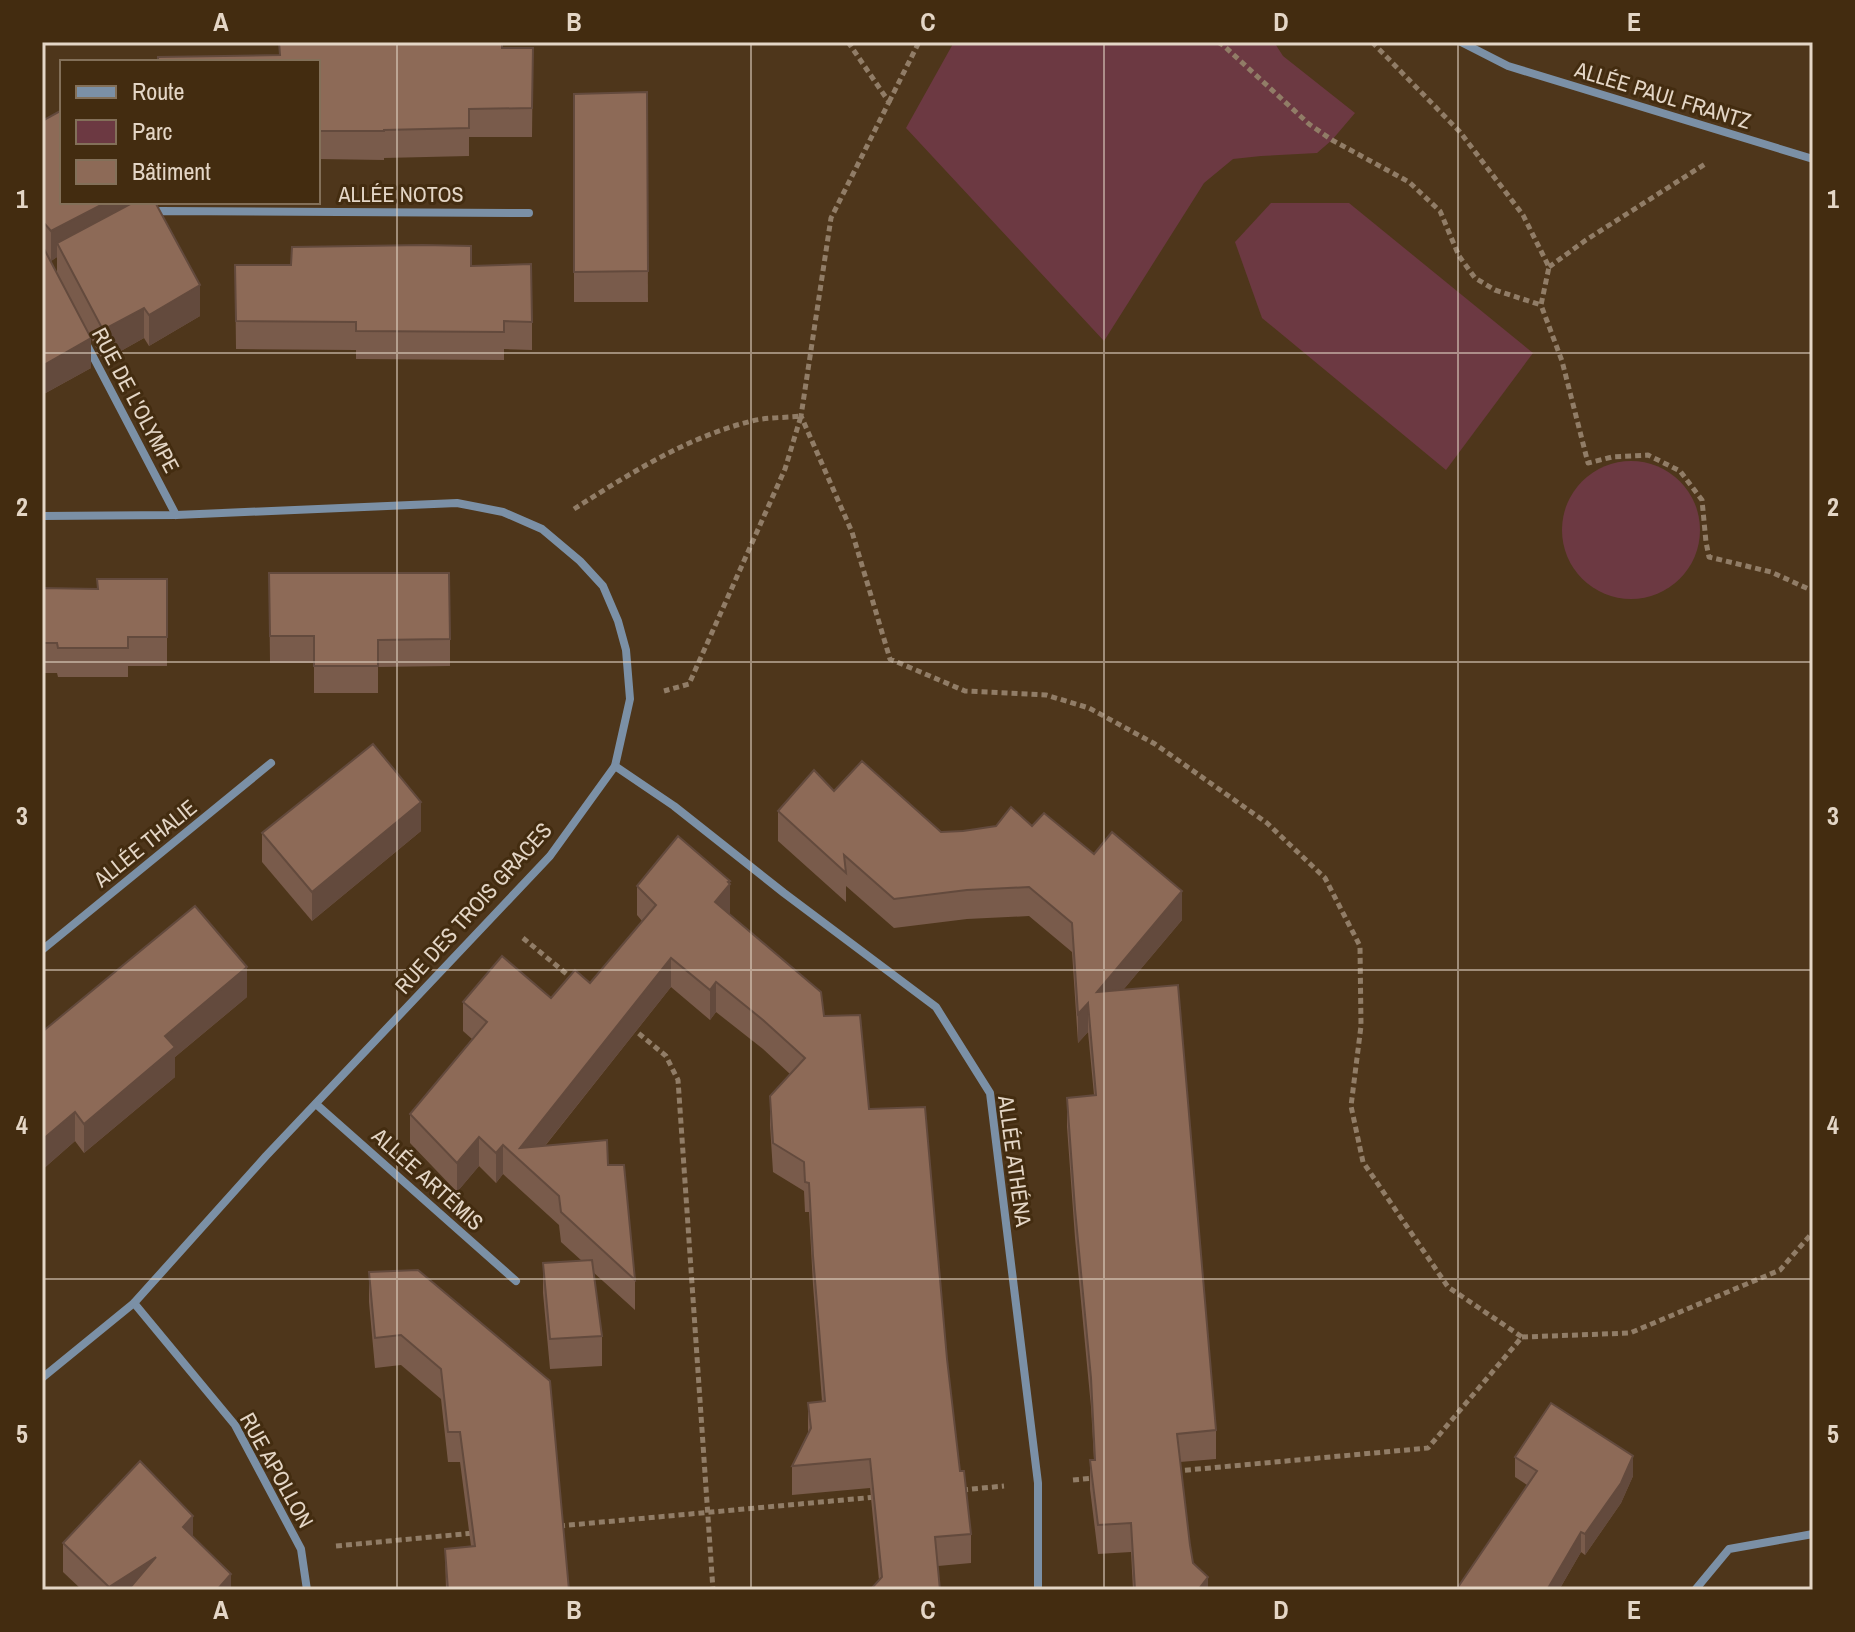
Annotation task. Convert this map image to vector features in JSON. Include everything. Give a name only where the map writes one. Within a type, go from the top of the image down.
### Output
[{"type":"street","name":"ALLÉE PAUL FRANTZ","points":[[1461,42],[1508,66],[1813,159]]},
{"type":"street","name":"ALLÉE NOTOS","points":[[146,219],[160,211],[529,213]]},
{"type":"street","name":"RUE DE L'OLYMPE","points":[[83,338],[176,515]]},
{"type":"street","name":"RUE DES TROIS GRACES","points":[[42,516],[176,515],[457,503],[503,512],[542,529],[580,561],[603,586],[626,650],[630,699],[615,766],[550,856],[266,1156],[134,1303],[42,1378]]},
{"type":"street","name":"ALLÉE THALIE","points":[[42,950],[271,763]]},
{"type":"street","name":"ALLÉE ATHÉNA","points":[[615,766],[674,806],[936,1007],[990,1093],[1038,1483],[1038,1590]]},
{"type":"street","name":"ALLÉE ARTÉMIS","points":[[316,1104],[516,1281]]},
{"type":"street","name":"RUE APOLLON","points":[[134,1303],[235,1425],[301,1549],[307,1590]]},
{"type":"street","points":[[1695,1590],[1729,1549],[1813,1534]]},
{"type":"path","points":[[848,42],[889,102]]},
{"type":"path","points":[[630,699],[689,684],[785,469],[801,416],[831,218],[919,42]]},
{"type":"path","points":[[1218,42],[1309,124],[1420,191],[1440,211],[1459,256],[1475,278],[1495,290],[1541,305]]},
{"type":"path","points":[[1372,42],[1460,132],[1523,215],[1549,267],[1541,305],[1562,361],[1588,463],[1612,457],[1648,455],[1680,471],[1702,500],[1709,557],[1771,572],[1813,591]]},
{"type":"path","points":[[1549,267],[1705,164]]},
{"type":"path","points":[[542,529],[619,480],[686,443],[753,421],[801,416]]},
{"type":"path","points":[[801,416],[852,532],[890,659],[965,691],[1046,695],[1089,708],[1155,744],[1267,823],[1325,878],[1360,946],[1361,1026],[1351,1106],[1363,1162],[1448,1287],[1522,1337],[1630,1333],[1780,1270],[1813,1232]]},
{"type":"path","points":[[495,915],[580,985]]},
{"type":"path","points":[[629,1025],[666,1056],[678,1080],[713,1590]]},
{"type":"path","points":[[1163,1472],[1428,1448],[1522,1337]]},
{"type":"path","points":[[959,1490],[1100,1478]]},
{"type":"path","points":[[550,1526],[880,1497]]},
{"type":"path","points":[[301,1549],[488,1532]]},
{"type":"green space","points":[[954,42],[1274,42],[1283,56],[1355,113],[1317,153],[1233,159],[1204,183],[1104,341],[906,128]]},
{"type":"green space","points":[[1271,203],[1349,203],[1533,353],[1446,470],[1262,318],[1235,242]]},
{"type":"green space","points":[[1631,461],[1658,466],[1680,481],[1695,503],[1700,530],[1695,557],[1680,579],[1658,594],[1631,599],[1604,594],[1582,579],[1567,557],[1562,530],[1567,503],[1582,481],[1604,466]]},
{"type":"building","points":[[279,42],[502,42],[502,48],[533,48],[532,108],[469,109],[469,128],[320,131],[320,60],[158,60],[158,57],[280,55]]},
{"type":"building","points":[[647,92],[648,271],[574,272],[574,94]]},
{"type":"building","points":[[60,111],[60,204],[103,204],[51,231],[42,223],[42,121]]},
{"type":"building","points":[[130,204],[156,204],[200,285],[149,315],[144,308],[103,330],[57,243]]},
{"type":"building","points":[[42,245],[91,338],[42,366]]},
{"type":"building","points":[[471,246],[471,266],[531,264],[532,322],[504,321],[504,332],[356,331],[356,322],[236,321],[235,265],[291,265],[292,247]]},
{"type":"building","points":[[269,573],[449,573],[450,639],[378,640],[378,666],[314,666],[314,636],[270,636]]},
{"type":"building","points":[[97,579],[167,579],[167,637],[128,637],[128,648],[58,648],[57,643],[42,643],[42,588],[98,589]]},
{"type":"building","points":[[373,744],[421,802],[312,892],[262,833]]},
{"type":"building","points":[[862,761],[941,832],[996,826],[1011,807],[1032,826],[1044,813],[1094,854],[1112,832],[1182,891],[1097,992],[1178,985],[1216,1430],[1177,1434],[1193,1563],[1208,1577],[1198,1590],[1135,1590],[1131,1523],[1098,1525],[1090,1460],[1095,1460],[1091,1378],[1067,1098],[1096,1095],[1088,1003],[1078,1014],[1072,923],[1029,887],[967,890],[894,899],[844,855],[846,873],[778,811],[814,770],[834,791]]},
{"type":"building","points":[[678,836],[730,881],[715,902],[821,992],[824,1016],[860,1015],[869,1109],[925,1107],[947,1359],[971,1534],[935,1537],[940,1590],[870,1590],[882,1577],[870,1459],[792,1466],[811,1428],[808,1403],[825,1401],[809,1183],[805,1182],[804,1162],[773,1143],[770,1096],[805,1058],[763,1020],[716,982],[710,990],[671,958],[520,1148],[607,1140],[608,1165],[624,1165],[635,1280],[561,1212],[559,1196],[503,1145],[496,1153],[479,1137],[457,1163],[410,1114],[487,1022],[463,1002],[502,956],[551,998],[575,970],[590,983],[656,905],[637,886]]},
{"type":"building","points":[[195,906],[247,967],[165,1036],[175,1047],[84,1124],[75,1112],[42,1140],[42,1032]]},
{"type":"building","points":[[592,1260],[602,1336],[550,1339],[543,1263]]},
{"type":"building","points":[[418,1270],[550,1381],[569,1590],[448,1590],[445,1549],[475,1546],[460,1432],[448,1432],[441,1369],[401,1335],[375,1338],[369,1272]]},
{"type":"building","points":[[1551,1403],[1633,1456],[1621,1483],[1585,1534],[1581,1532],[1547,1590],[1456,1590],[1537,1471],[1515,1457]]},
{"type":"building","points":[[140,1461],[193,1516],[183,1527],[231,1574],[217,1590],[128,1590],[156,1557],[109,1587],[63,1543]]}]
